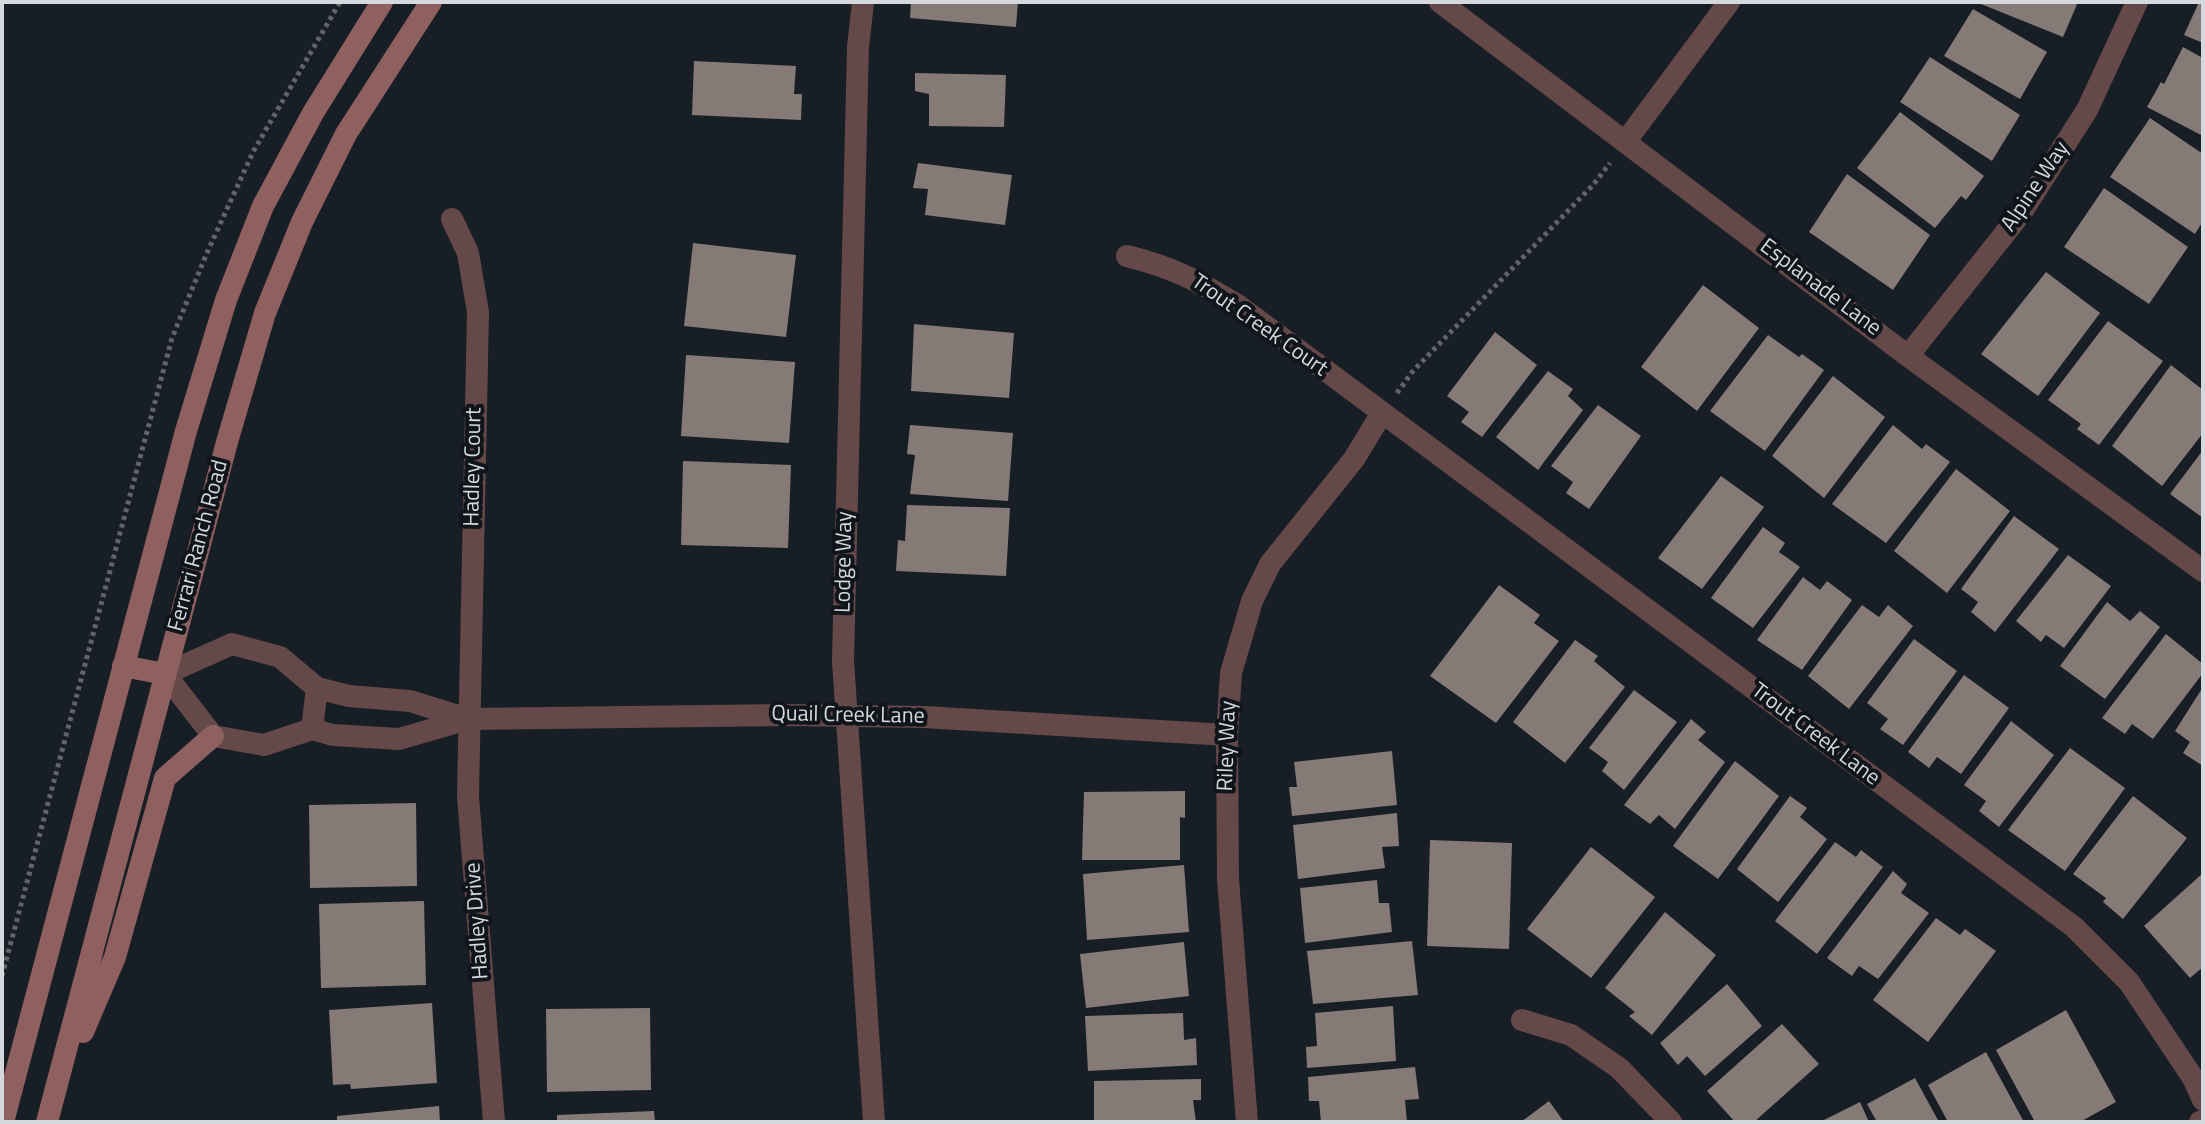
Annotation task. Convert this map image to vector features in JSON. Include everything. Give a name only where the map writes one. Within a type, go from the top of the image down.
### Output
[{"type":"main road","name":"Ferrari Ranch Road","points":[[3,1122],[189,418],[226,300],[270,193],[313,113],[382,2]]},
{"type":"main road","name":"Ferrari Ranch Road","points":[[47,1122],[227,442],[265,313],[302,222],[346,134],[431,2]]},
{"type":"main road","points":[[123,666],[165,674]]},
{"type":"main road","points":[[47,1122],[115,957],[165,778],[213,736]]},
{"type":"street","name":"Lodge Way","points":[[863,2],[858,47],[843,645],[874,1122]]},
{"type":"street","name":"Esplanade Lane","points":[[1440,2],[1908,356],[2203,571]]},
{"type":"street","points":[[1626,141],[1729,2]]},
{"type":"street","name":"Alpine Way","points":[[1908,356],[2021,213],[2087,110],[2137,2]]},
{"type":"street","name":"Hadley Court","points":[[452,219],[468,253],[478,312],[468,719]]},
{"type":"street","name":"Trout Creek Court","points":[[1127,256],[1190,276],[1239,306],[1382,413]]},
{"type":"street","name":"Riley Way","points":[[1247,1122],[1228,879],[1227,735],[1231,673],[1252,601],[1270,564],[1354,459],[1382,413]]},
{"type":"street","name":"Trout Creek Lane","points":[[1382,413],[2074,927],[2129,982],[2193,1078],[2203,1100]]},
{"type":"street","points":[[232,644],[280,657],[317,688],[349,696],[410,701],[468,719],[399,739],[333,735],[312,729],[264,745],[213,736],[165,674],[232,644]]},
{"type":"street","points":[[312,729],[317,688]]},
{"type":"street","name":"Quail Creek Lane","points":[[468,719],[786,715],[924,717],[1227,735]]},
{"type":"street","name":"Hadley Drive","points":[[468,719],[468,796],[494,1122]]},
{"type":"street","points":[[1522,1020],[1571,1035],[1583,1043],[1619,1068],[1671,1122]]},
{"type":"path","points":[[1382,413],[1413,371],[1593,185],[1626,141]]},
{"type":"building","points":[[911,2],[1018,2],[1016,27],[910,18]]},
{"type":"building","points":[[1976,2],[2078,2],[2063,37]]},
{"type":"building","points":[[2199,2],[2203,2],[2203,43],[2184,35]]},
{"type":"building","points":[[1973,9],[2047,52],[2020,99],[1944,56]]},
{"type":"building","points":[[2183,47],[2203,58],[2203,136],[2147,107],[2161,82],[2164,84]]},
{"type":"building","points":[[1930,57],[2020,115],[1992,161],[1900,102]]},
{"type":"building","points":[[694,61],[796,66],[794,94],[802,94],[801,120],[692,115]]},
{"type":"building","points":[[915,73],[1006,75],[1004,127],[929,126],[929,94],[915,91]]},
{"type":"building","points":[[1900,112],[1984,176],[1966,200],[1961,196],[1935,228],[1857,168]]},
{"type":"building","points":[[2150,118],[2203,154],[2203,221],[2195,234],[2110,177]]},
{"type":"building","points":[[918,163],[1012,175],[1005,225],[925,215],[928,189],[913,188]]},
{"type":"building","points":[[1847,174],[1930,235],[1893,290],[1809,232]]},
{"type":"building","points":[[2104,188],[2188,247],[2149,304],[2064,247]]},
{"type":"building","points":[[693,243],[796,255],[786,337],[684,326]]},
{"type":"building","points":[[2046,272],[2100,313],[2038,396],[1981,354]]},
{"type":"building","points":[[1703,285],[1759,328],[1697,411],[1641,367]]},
{"type":"building","points":[[2108,321],[2163,361],[2099,445],[2077,429],[2081,424],[2048,400]]},
{"type":"building","points":[[914,324],[1014,333],[1009,398],[911,391]]},
{"type":"building","points":[[1495,332],[1537,365],[1482,437],[1461,422],[1469,412],[1447,396]]},
{"type":"building","points":[[1768,335],[1824,370],[1765,451],[1710,411]]},
{"type":"building","points":[[686,355],[795,362],[789,443],[681,436]]},
{"type":"building","points":[[2171,365],[2203,390],[2203,433],[2162,486],[2112,446]]},
{"type":"building","points":[[1548,371],[1573,389],[1568,396],[1583,410],[1538,470],[1496,437]]},
{"type":"building","points":[[1833,376],[1885,417],[1824,498],[1772,456]]},
{"type":"building","points":[[1598,405],[1641,436],[1589,509],[1566,493],[1573,482],[1551,466]]},
{"type":"building","points":[[910,425],[1013,433],[1008,501],[910,494],[915,455],[907,454]]},
{"type":"building","points":[[1893,425],[1922,449],[1926,444],[1950,462],[1886,543],[1832,504]]},
{"type":"building","points":[[2203,450],[2203,518],[2170,494]]},
{"type":"building","points":[[683,461],[791,465],[788,548],[681,545]]},
{"type":"building","points":[[1956,469],[2010,511],[1947,593],[1894,551]]},
{"type":"building","points":[[1721,476],[1764,507],[1702,589],[1658,558]]},
{"type":"building","points":[[907,505],[1010,508],[1006,576],[896,571],[898,540],[905,541]]},
{"type":"building","points":[[2014,516],[2059,549],[1995,632],[1971,612],[1978,602],[1961,589]]},
{"type":"building","points":[[1763,527],[1785,543],[1779,552],[1800,567],[1753,628],[1711,598]]},
{"type":"building","points":[[2068,555],[2111,586],[2064,648],[2046,635],[2041,642],[2016,621]]},
{"type":"building","points":[[1803,577],[1820,590],[1827,581],[1852,600],[1802,670],[1757,640]]},
{"type":"building","points":[[1499,585],[1540,615],[1534,623],[1559,641],[1496,723],[1430,676]]},
{"type":"building","points":[[2107,602],[2130,621],[2140,611],[2160,627],[2105,699],[2060,666]]},
{"type":"building","points":[[1862,605],[1879,617],[1888,605],[1913,626],[1849,709],[1808,676]]},
{"type":"building","points":[[2166,634],[2203,664],[2203,673],[2153,739],[2132,724],[2125,734],[2102,718]]},
{"type":"building","points":[[1914,639],[1957,671],[1903,745],[1880,729],[1888,719],[1867,703]]},
{"type":"building","points":[[1575,640],[1598,656],[1594,661],[1625,687],[1565,763],[1513,722]]},
{"type":"building","points":[[1964,675],[2009,708],[1961,774],[1937,757],[1929,768],[1908,752]]},
{"type":"building","points":[[2203,687],[2203,766],[2183,753],[2190,742],[2175,731]]},
{"type":"building","points":[[1634,690],[1677,722],[1624,790],[1602,771],[1608,762],[1589,748]]},
{"type":"building","points":[[1691,719],[1706,732],[1698,740],[1725,762],[1675,829],[1659,815],[1650,824],[1624,805]]},
{"type":"building","points":[[2011,721],[2054,755],[1999,827],[1979,811],[1986,801],[1964,785]]},
{"type":"building","points":[[2070,748],[2125,788],[2065,871],[2008,830]]},
{"type":"building","points":[[1392,751],[1397,805],[1292,816],[1289,787],[1297,787],[1294,762]]},
{"type":"building","points":[[1735,761],[1779,796],[1718,879],[1673,846]]},
{"type":"building","points":[[1185,791],[1185,818],[1180,817],[1180,860],[1082,860],[1084,792]]},
{"type":"building","points":[[1790,796],[1807,808],[1800,817],[1827,839],[1778,902],[1737,869]]},
{"type":"building","points":[[2133,796],[2187,838],[2123,919],[2103,902],[2106,898],[2073,874]]},
{"type":"building","points":[[416,803],[417,886],[310,888],[309,805]]},
{"type":"building","points":[[1397,813],[1399,846],[1382,847],[1385,868],[1298,879],[1293,825]]},
{"type":"building","points":[[1430,840],[1512,843],[1509,949],[1427,946]]},
{"type":"building","points":[[1835,842],[1856,857],[1861,850],[1883,867],[1817,954],[1775,921]]},
{"type":"building","points":[[1591,847],[1655,897],[1591,978],[1527,929]]},
{"type":"building","points":[[1184,865],[1189,932],[1087,940],[1083,874]]},
{"type":"building","points":[[1893,871],[1907,884],[1901,893],[1929,913],[1878,979],[1859,966],[1852,976],[1827,958]]},
{"type":"building","points":[[2203,873],[2203,967],[2190,978],[2144,926]]},
{"type":"building","points":[[1377,880],[1379,903],[1389,903],[1392,932],[1305,943],[1300,888]]},
{"type":"building","points":[[424,901],[426,985],[321,988],[319,904]]},
{"type":"building","points":[[1665,912],[1716,955],[1652,1035],[1629,1016],[1635,1012],[1605,988]]},
{"type":"building","points":[[1936,918],[1960,935],[1965,929],[1996,951],[1928,1042],[1873,1000]]},
{"type":"building","points":[[1412,941],[1418,995],[1313,1004],[1307,951]]},
{"type":"building","points":[[1184,942],[1189,996],[1086,1008],[1080,954]]},
{"type":"building","points":[[1727,984],[1762,1026],[1705,1076],[1687,1056],[1678,1065],[1660,1043]]},
{"type":"building","points":[[432,1003],[437,1083],[351,1089],[350,1084],[333,1085],[329,1010]]},
{"type":"building","points":[[1393,1006],[1396,1061],[1307,1068],[1306,1047],[1317,1046],[1315,1013]]},
{"type":"building","points":[[650,1008],[651,1090],[547,1092],[546,1009]]},
{"type":"building","points":[[2066,1010],[2116,1102],[2080,1122],[2035,1122],[1996,1050]]},
{"type":"building","points":[[1183,1013],[1184,1040],[1196,1038],[1197,1065],[1088,1071],[1085,1016]]},
{"type":"building","points":[[1782,1024],[1819,1064],[1754,1122],[1735,1122],[1707,1091]]},
{"type":"building","points":[[1986,1052],[2024,1122],[1948,1122],[1928,1085]]},
{"type":"building","points":[[1415,1067],[1419,1099],[1405,1100],[1407,1122],[1321,1122],[1319,1101],[1309,1101],[1308,1077]]},
{"type":"building","points":[[1915,1078],[1939,1122],[1877,1122],[1867,1104]]},
{"type":"building","points":[[1201,1079],[1201,1100],[1193,1100],[1196,1122],[1094,1122],[1094,1081]]},
{"type":"building","points":[[1549,1101],[1564,1122],[1521,1122]]},
{"type":"building","points":[[1860,1102],[1869,1122],[1820,1122]]},
{"type":"building","points":[[439,1106],[440,1122],[337,1122],[337,1116]]},
{"type":"building","points":[[654,1111],[655,1122],[557,1122],[557,1115]]}]
